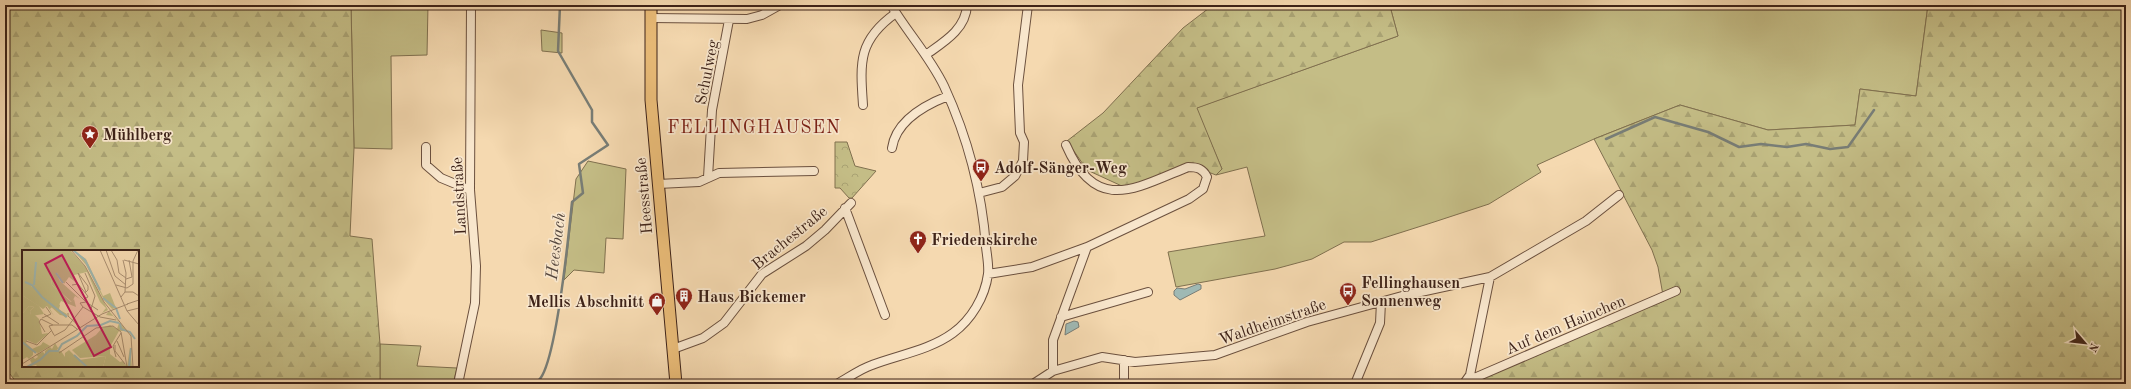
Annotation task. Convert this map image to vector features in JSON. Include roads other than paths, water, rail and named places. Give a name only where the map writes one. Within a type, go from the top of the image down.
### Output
[{"type":"main road","name":"Heesstraße","points":[[651,5],[651,100],[676,384]]},
{"type":"street","name":"Landstraße","points":[[458,384],[475,303],[476,266],[470,190],[472,5]]},
{"type":"street","points":[[651,18],[729,20],[756,17],[780,5]]},
{"type":"street","points":[[837,384],[870,365],[903,355],[940,341],[953,333],[968,319],[975,309],[981,298],[988,274],[979,193],[962,134],[948,96],[927,54],[896,13],[892,5]]},
{"type":"street","points":[[927,54],[953,34],[960,25],[967,5]]},
{"type":"street","points":[[979,193],[1002,187],[1010,181],[1020,168],[1023,161],[1024,142],[1020,133],[1018,85],[1028,5]]},
{"type":"street","points":[[863,105],[861,78],[866,46],[878,27],[896,13]]},
{"type":"street","name":"Schulweg","points":[[708,177],[712,110],[729,20]]},
{"type":"street","points":[[892,148],[896,133],[907,121],[929,104],[948,96]]},
{"type":"street","points":[[988,274],[1032,267],[1087,247],[1189,199],[1203,189],[1207,177],[1204,171],[1195,167],[1188,167],[1137,188],[1117,191],[1105,188],[1083,176],[1072,159],[1066,145]]},
{"type":"street","points":[[426,147],[426,165],[440,178],[470,190]]},
{"type":"street","points":[[658,184],[699,182],[719,173],[814,171]]},
{"type":"street","name":"Waldheimstraße","points":[[1124,360],[1135,362],[1215,355],[1283,329],[1381,302],[1490,276],[1586,221],[1618,195]]},
{"type":"street","name":"Brachestraße","points":[[673,349],[703,338],[724,323],[762,274],[806,246],[825,230],[848,206],[885,315]]},
{"type":"street","points":[[1053,371],[1053,340],[1087,247]]},
{"type":"street","points":[[1464,383],[1470,375],[1490,276]]},
{"type":"street","name":"Auf dem Hainchen","points":[[1464,383],[1676,291]]},
{"type":"street","points":[[1061,317],[1148,292]]},
{"type":"street","points":[[1355,384],[1380,323],[1381,302]]},
{"type":"street","points":[[1033,384],[1053,371],[1102,357],[1124,360],[1124,384]]},
{"type":"water","points":[[1198,284],[1201,285],[1201,289],[1180,300],[1174,295],[1174,291],[1177,288],[1185,289]]},
{"type":"water","points":[[1074,321],[1078,322],[1079,327],[1065,335],[1066,324]]},
{"type":"waterway","name":"Heesbach","points":[[519,384],[532,383],[539,380],[545,369],[551,349],[561,296],[572,202],[583,193],[579,164],[608,145],[592,122],[592,110],[558,51],[560,5]]},
{"type":"waterway","points":[[1606,139],[1655,117],[1708,132],[1739,147],[1761,144],[1787,147],[1806,144],[1830,149],[1848,147],[1874,110]]},
{"type":"place","name":"Mühlberg","points":[[90,149]]},
{"type":"place","name":"Adolf-Sänger-Weg","points":[[981,182]]},
{"type":"place","name":"Friedenskirche","points":[[918,254]]},
{"type":"place","name":"Fellinghausen Sonnenweg","points":[[1348,306]]},
{"type":"place","name":"Haus Bickemer","points":[[684,311]]},
{"type":"place","name":"Mellis Abschnitt","points":[[657,316]]},
{"type":"district","name":"FELLINGHAUSEN","points":[[754,127]]}]
